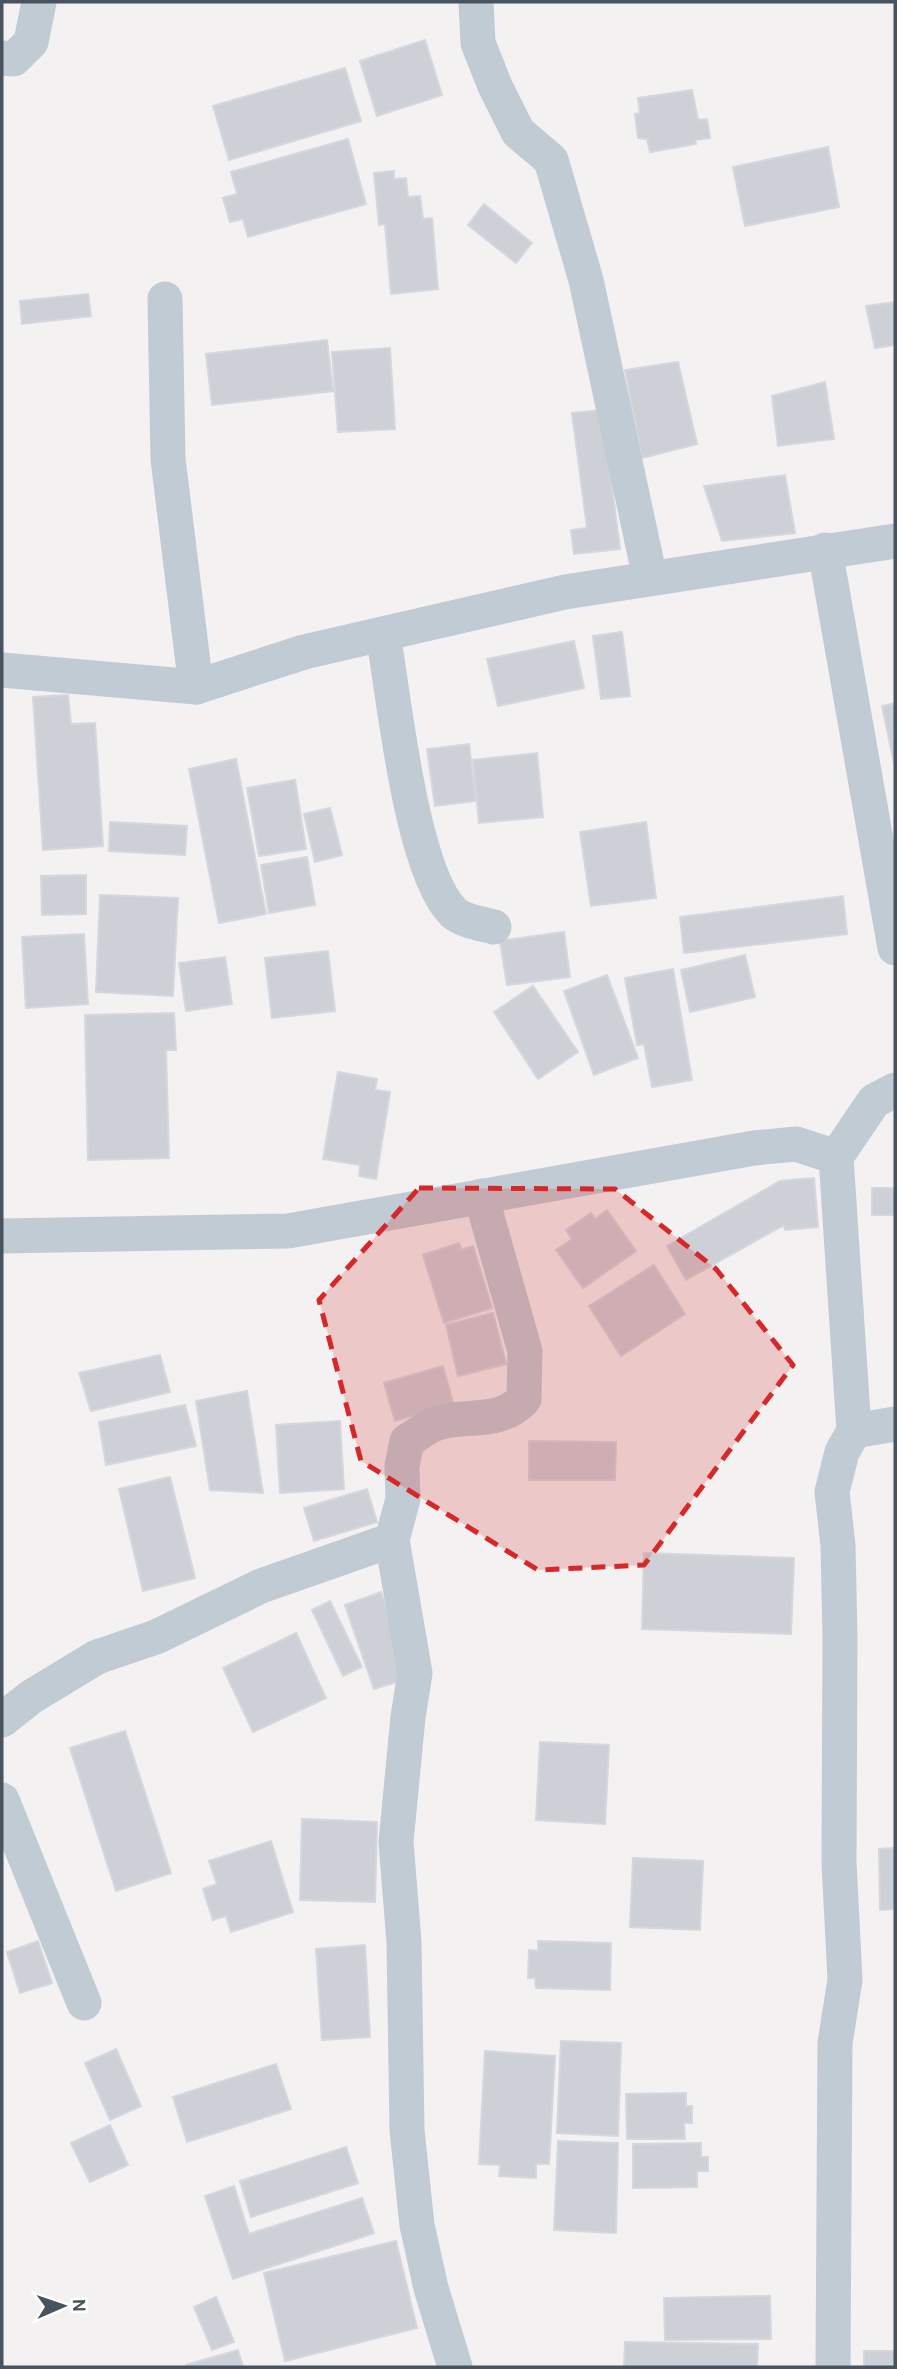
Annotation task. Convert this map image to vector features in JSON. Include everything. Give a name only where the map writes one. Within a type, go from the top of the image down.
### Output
[{"type":"street","points":[[2,58],[14,59],[31,42],[39,2]]},
{"type":"street","points":[[476,2],[478,43],[495,86],[518,132],[551,160],[586,281],[650,578]]},
{"type":"street","points":[[165,299],[168,459],[196,687]]},
{"type":"street","points":[[2,670],[196,687],[304,652],[565,592],[895,541]]},
{"type":"street","points":[[825,551],[895,948]]},
{"type":"street","points":[[383,634],[420,845],[431,880],[455,914],[494,927]]},
{"type":"street","points":[[833,2367],[835,2043],[845,1980],[839,1862],[841,1637],[838,1545],[832,1492],[842,1452],[854,1431],[836,1157],[874,1101],[895,1090]]},
{"type":"street","points":[[2,1236],[288,1231],[754,1148],[796,1144],[836,1157]]},
{"type":"street","points":[[455,2367],[431,2288],[416,2225],[407,2130],[404,1942],[396,1842],[415,1673],[392,1540],[403,1499],[401,1466],[407,1441],[436,1423],[477,1420],[515,1409],[524,1399],[525,1351],[481,1196]]},
{"type":"street","points":[[854,1431],[895,1424]]},
{"type":"street","points":[[2,1717],[97,1657],[156,1637],[261,1586],[392,1540]]},
{"type":"street","points":[[2,1800],[84,2003]]},
{"type":"highlighted area","points":[[419,1188],[615,1189],[716,1269],[793,1365],[644,1565],[538,1570],[361,1461],[319,1300]]},
{"type":"building","points":[[425,40],[442,95],[377,116],[360,61]]},
{"type":"building","points":[[345,68],[361,121],[229,160],[213,106]]},
{"type":"building","points":[[692,90],[698,120],[707,119],[710,138],[695,140],[696,144],[650,152],[647,139],[638,138],[635,114],[640,113],[638,98]]},
{"type":"building","points":[[348,139],[366,204],[248,237],[243,219],[230,222],[223,198],[237,194],[231,172]]},
{"type":"building","points":[[828,147],[839,207],[745,226],[733,167]]},
{"type":"building","points":[[394,171],[394,179],[406,178],[408,197],[420,196],[423,219],[432,218],[438,289],[391,294],[385,224],[379,225],[374,173]]},
{"type":"building","points":[[484,204],[532,243],[516,263],[468,225]]},
{"type":"building","points":[[88,294],[91,316],[22,324],[20,301]]},
{"type":"building","points":[[895,302],[895,345],[875,348],[866,306]]},
{"type":"building","points":[[327,340],[333,391],[212,405],[206,354]]},
{"type":"building","points":[[390,348],[395,429],[338,432],[332,352]]},
{"type":"building","points":[[678,362],[697,444],[642,458],[625,370]]},
{"type":"building","points":[[825,382],[834,439],[778,446],[772,396]]},
{"type":"building","points":[[602,410],[620,549],[574,554],[571,530],[587,528],[572,413]]},
{"type":"building","points":[[785,475],[795,533],[722,541],[704,486]]},
{"type":"building","points":[[622,632],[630,696],[601,699],[593,636]]},
{"type":"building","points":[[574,641],[584,688],[498,706],[487,659]]},
{"type":"building","points":[[68,695],[71,724],[95,723],[103,846],[43,850],[33,697]]},
{"type":"building","points":[[895,703],[895,768],[882,706]]},
{"type":"building","points":[[469,744],[476,801],[435,806],[427,749]]},
{"type":"building","points":[[537,753],[543,817],[479,823],[473,760]]},
{"type":"building","points":[[236,759],[266,914],[219,923],[189,769]]},
{"type":"building","points":[[295,780],[306,849],[259,856],[247,788]]},
{"type":"building","points":[[330,808],[342,855],[315,862],[304,814]]},
{"type":"building","points":[[110,822],[187,826],[185,855],[109,851]]},
{"type":"building","points":[[646,822],[656,898],[591,906],[580,832]]},
{"type":"building","points":[[307,857],[315,905],[269,913],[261,865]]},
{"type":"building","points":[[86,875],[86,914],[42,915],[41,876]]},
{"type":"building","points":[[100,895],[178,898],[173,996],[96,992]]},
{"type":"building","points":[[843,896],[847,934],[684,953],[680,917]]},
{"type":"building","points":[[564,932],[570,977],[507,985],[500,941]]},
{"type":"building","points":[[84,934],[88,1004],[26,1008],[22,937]]},
{"type":"building","points":[[328,951],[335,1011],[272,1018],[265,958]]},
{"type":"building","points":[[745,955],[755,997],[690,1012],[681,970]]},
{"type":"building","points":[[225,957],[232,1004],[186,1011],[179,963]]},
{"type":"building","points":[[673,969],[692,1080],[652,1087],[644,1044],[637,1045],[625,978]]},
{"type":"building","points":[[607,975],[638,1058],[594,1075],[564,991]]},
{"type":"building","points":[[533,986],[578,1052],[538,1079],[494,1012]]},
{"type":"building","points":[[174,1013],[176,1050],[166,1050],[169,1158],[88,1160],[85,1015]]},
{"type":"building","points":[[338,1072],[377,1079],[375,1090],[390,1092],[376,1179],[359,1176],[360,1165],[323,1159]]},
{"type":"building","points":[[814,1178],[818,1227],[785,1230],[784,1225],[686,1280],[667,1246],[780,1181]]},
{"type":"building","points":[[872,1188],[895,1188],[895,1215],[872,1215]]},
{"type":"building","points":[[607,1210],[636,1251],[583,1288],[556,1250],[572,1239],[566,1230],[591,1213],[595,1219]]},
{"type":"building","points":[[459,1243],[461,1250],[473,1246],[492,1308],[444,1323],[423,1255]]},
{"type":"building","points":[[654,1265],[685,1314],[621,1356],[589,1306]]},
{"type":"building","points":[[493,1313],[506,1364],[458,1376],[446,1325]]},
{"type":"building","points":[[160,1355],[170,1392],[91,1411],[79,1373]]},
{"type":"building","points":[[443,1366],[453,1403],[395,1421],[384,1383]]},
{"type":"building","points":[[247,1391],[263,1493],[210,1490],[196,1401]]},
{"type":"building","points":[[185,1405],[196,1446],[106,1465],[99,1422]]},
{"type":"building","points":[[340,1421],[344,1489],[280,1493],[276,1425]]},
{"type":"building","points":[[529,1441],[616,1442],[615,1480],[529,1480]]},
{"type":"building","points":[[170,1477],[195,1578],[143,1591],[119,1489]]},
{"type":"building","points":[[367,1489],[377,1522],[314,1541],[304,1508]]},
{"type":"building","points":[[644,1553],[794,1558],[791,1634],[642,1629]]},
{"type":"building","points":[[381,1592],[409,1678],[374,1689],[345,1605]]},
{"type":"building","points":[[330,1601],[362,1667],[343,1676],[312,1610]]},
{"type":"building","points":[[296,1633],[326,1698],[253,1732],[223,1668]]},
{"type":"building","points":[[125,1731],[171,1873],[116,1891],[70,1748]]},
{"type":"building","points":[[540,1742],[609,1745],[605,1824],[536,1820]]},
{"type":"building","points":[[302,1819],[377,1822],[375,1902],[300,1900]]},
{"type":"building","points":[[271,1841],[293,1912],[231,1932],[226,1916],[213,1920],[203,1889],[217,1884],[209,1861]]},
{"type":"building","points":[[895,1848],[895,1909],[880,1910],[879,1849]]},
{"type":"building","points":[[633,1858],[703,1861],[700,1930],[630,1927]]},
{"type":"building","points":[[38,1941],[52,1983],[20,1993],[7,1952]]},
{"type":"building","points":[[538,1941],[611,1943],[610,1990],[536,1988],[535,1978],[528,1978],[529,1950],[538,1951]]},
{"type":"building","points":[[365,1945],[370,2037],[322,2040],[316,1949]]},
{"type":"building","points":[[561,2041],[621,2043],[618,2136],[557,2133]]},
{"type":"building","points":[[116,2049],[141,2106],[110,2120],[85,2063]]},
{"type":"building","points":[[485,2051],[555,2056],[549,2164],[536,2164],[536,2178],[499,2176],[500,2165],[479,2164]]},
{"type":"building","points":[[276,2064],[291,2109],[187,2142],[173,2097]]},
{"type":"building","points":[[686,2093],[686,2106],[692,2106],[692,2123],[684,2123],[685,2139],[627,2139],[626,2094]]},
{"type":"building","points":[[110,2125],[128,2165],[90,2182],[71,2143]]},
{"type":"building","points":[[558,2141],[618,2143],[616,2233],[554,2230]]},
{"type":"building","points":[[701,2143],[701,2157],[708,2157],[708,2171],[697,2171],[697,2187],[633,2188],[633,2144]]},
{"type":"building","points":[[346,2147],[358,2183],[251,2217],[240,2181]]},
{"type":"building","points":[[234,2186],[249,2234],[362,2198],[374,2233],[233,2279],[205,2196]]},
{"type":"building","points":[[396,2241],[417,2328],[285,2361],[264,2273]]},
{"type":"building","points":[[770,2296],[771,2339],[665,2340],[664,2298]]},
{"type":"building","points":[[216,2297],[234,2342],[212,2350],[194,2307]]},
{"type":"building","points":[[625,2342],[758,2344],[757,2367],[624,2367]]},
{"type":"building","points":[[238,2350],[243,2367],[186,2365]]},
{"type":"building","points":[[864,2351],[895,2351],[895,2367],[864,2367]]}]
